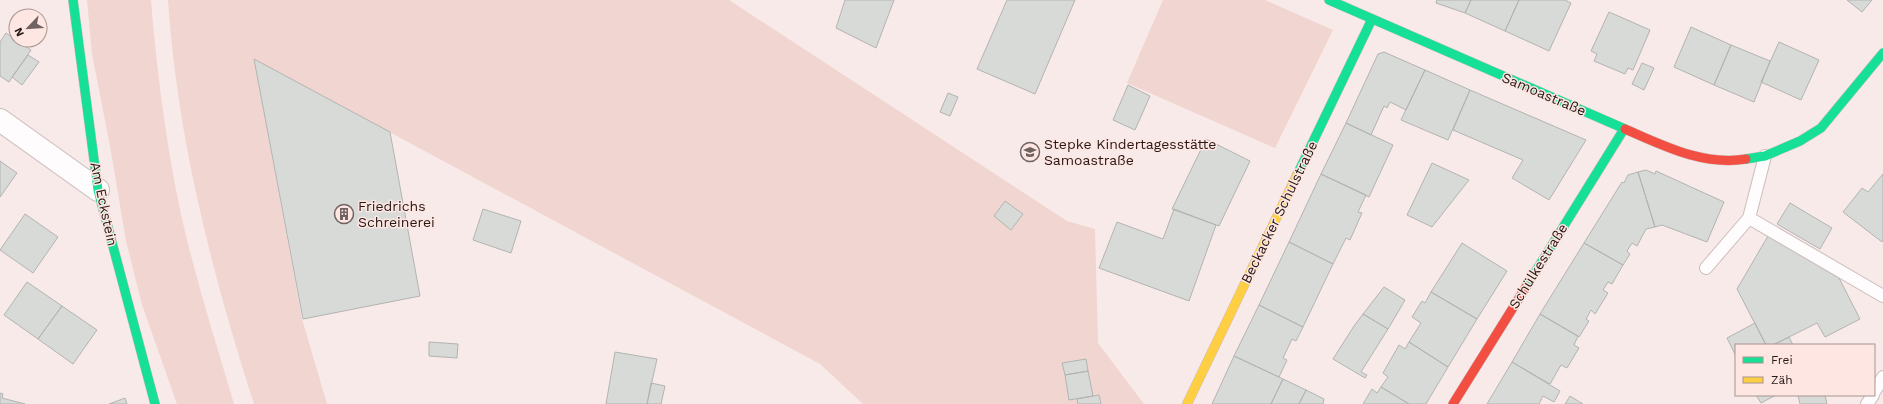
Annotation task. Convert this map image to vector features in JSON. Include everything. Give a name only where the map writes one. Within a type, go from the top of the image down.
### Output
[{"type":"street","name":"Am Eckstein","points":[[73,0],[98,190],[155,404]]},
{"type":"street","name":"Samoastraße","points":[[1329,0],[1677,152],[1716,160],[1739,160],[1765,156],[1800,141],[1822,128],[1883,53]]},
{"type":"street","name":"Beckacker Schulstraße","points":[[1187,404],[1372,19]]},
{"type":"street","points":[[0,120],[98,190]]},
{"type":"street","name":"Schülkestraße","points":[[1453,404],[1624,129]]},
{"type":"lane","points":[[1706,268],[1748,218],[1765,156]]},
{"type":"lane","points":[[1748,218],[1883,296]]},
{"type":"lane","points":[[1875,390],[1883,376]]},
{"type":"shaded area","points":[[87,0],[151,0],[161,95],[176,190],[195,271],[234,404],[177,404],[142,305],[126,241],[110,146],[92,54]]},
{"type":"shaded area","points":[[168,0],[729,0],[1067,221],[1095,229],[1098,343],[1144,404],[863,404],[820,364],[254,59],[302,319],[327,404],[254,404],[224,305],[188,154],[179,103]]},
{"type":"shaded area","points":[[1163,0],[1265,0],[1333,30],[1275,148],[1127,83]]},
{"type":"building","points":[[845,0],[894,0],[876,48],[836,28]]},
{"type":"building","points":[[1007,0],[1075,0],[1035,94],[977,69]]},
{"type":"building","points":[[1436,0],[1471,0],[1465,13],[1436,3]]},
{"type":"building","points":[[1471,0],[1519,0],[1505,31],[1465,13]]},
{"type":"building","points":[[1519,0],[1565,0],[1571,3],[1549,51],[1505,31]]},
{"type":"building","points":[[1847,0],[1872,0],[1862,12]]},
{"type":"building","points":[[1609,12],[1650,30],[1633,70],[1628,68],[1625,74],[1594,61],[1597,54],[1591,51]]},
{"type":"building","points":[[1691,27],[1731,45],[1714,85],[1674,67]]},
{"type":"building","points":[[6,33],[8,34],[8,48],[28,48],[31,50],[9,82],[0,76],[0,42]]},
{"type":"building","points":[[1779,42],[1819,60],[1801,100],[1761,82]]},
{"type":"building","points":[[1731,45],[1770,61],[1754,102],[1714,85]]},
{"type":"building","points":[[1384,52],[1425,70],[1406,110],[1390,102],[1387,108],[1384,106],[1371,135],[1346,123],[1378,54]]},
{"type":"building","points":[[28,55],[39,62],[22,85],[12,77]]},
{"type":"building","name":"Friedrichs Schreinerei","points":[[254,59],[390,132],[420,296],[303,319]]},
{"type":"building","points":[[1642,63],[1654,68],[1644,90],[1632,84]]},
{"type":"building","points":[[1425,70],[1470,90],[1448,140],[1401,120]]},
{"type":"building","points":[[1128,85],[1150,96],[1135,130],[1113,120]]},
{"type":"building","points":[[1470,90],[1586,140],[1549,200],[1512,178],[1523,160],[1453,130]]},
{"type":"building","points":[[948,93],[958,97],[950,116],[940,112]]},
{"type":"building","points":[[1346,123],[1393,145],[1369,197],[1321,174]]},
{"type":"building","points":[[1206,139],[1250,161],[1219,226],[1172,209]]},
{"type":"building","points":[[0,161],[17,173],[0,197]]},
{"type":"building","points":[[1432,163],[1469,180],[1432,227],[1407,215]]},
{"type":"building","points":[[1646,170],[1655,174],[1656,171],[1724,202],[1707,242],[1662,225],[1655,227],[1638,172]]},
{"type":"building","points":[[1638,172],[1655,227],[1646,229],[1637,246],[1632,243],[1627,251],[1630,254],[1623,265],[1584,243],[1622,182],[1624,183],[1628,175]]},
{"type":"building","points":[[1321,174],[1366,195],[1358,212],[1362,213],[1350,240],[1346,238],[1333,264],[1289,242]]},
{"type":"building","points":[[1883,174],[1882,242],[1843,212],[1862,188],[1868,192]]},
{"type":"building","points":[[1005,201],[1023,214],[1011,230],[994,216]]},
{"type":"building","points":[[1790,203],[1832,228],[1820,249],[1777,224]]},
{"type":"building","points":[[483,209],[521,221],[511,253],[473,240]]},
{"type":"building","points":[[1174,209],[1216,225],[1189,301],[1099,268],[1117,222],[1163,239]]},
{"type":"building","points":[[25,214],[58,237],[33,273],[0,250]]},
{"type":"building","points":[[1768,236],[1839,278],[1860,319],[1825,337],[1817,323],[1775,344],[1765,344],[1737,289]]},
{"type":"building","points":[[1289,242],[1333,264],[1303,327],[1259,305]]},
{"type":"building","points":[[1462,243],[1507,271],[1477,319],[1431,292]]},
{"type":"building","points":[[1584,243],[1623,265],[1612,284],[1608,282],[1603,290],[1608,293],[1595,314],[1591,310],[1586,319],[1589,321],[1579,337],[1540,314]]},
{"type":"building","points":[[27,282],[62,306],[38,339],[4,315]]},
{"type":"building","points":[[1384,287],[1405,300],[1388,329],[1363,314]]},
{"type":"building","points":[[1431,292],[1477,319],[1448,367],[1409,342],[1421,323],[1412,317],[1422,301],[1425,303]]},
{"type":"building","points":[[1259,305],[1303,327],[1296,341],[1292,339],[1283,358],[1287,360],[1279,377],[1234,356]]},
{"type":"building","points":[[62,306],[97,330],[73,364],[38,339]]},
{"type":"building","points":[[1363,314],[1388,329],[1361,372],[1367,375],[1365,378],[1333,359]]},
{"type":"building","points":[[1540,314],[1578,336],[1574,345],[1579,348],[1567,368],[1561,365],[1550,384],[1512,362]]},
{"type":"building","points":[[1755,323],[1766,344],[1735,344],[1735,354],[1727,338]]},
{"type":"building","points":[[1789,337],[1792,344],[1775,344]]},
{"type":"building","points":[[429,342],[458,344],[457,358],[429,356]]},
{"type":"building","points":[[1409,342],[1448,367],[1426,404],[1409,404],[1381,387],[1388,377],[1383,373],[1399,345],[1405,349]]},
{"type":"building","points":[[615,352],[657,359],[647,404],[606,404]]},
{"type":"building","points":[[1234,356],[1283,379],[1271,404],[1212,404]]},
{"type":"building","points":[[1086,359],[1088,371],[1065,375],[1062,363]]},
{"type":"building","points":[[1512,362],[1560,391],[1554,402],[1543,396],[1539,404],[1487,404]]},
{"type":"building","points":[[1088,371],[1093,396],[1069,400],[1065,375]]},
{"type":"building","points":[[1283,379],[1306,390],[1299,404],[1271,404]]},
{"type":"building","points":[[651,383],[665,386],[661,404],[647,404]]},
{"type":"building","points":[[1381,387],[1409,404],[1363,404],[1372,389],[1377,393]]},
{"type":"building","points":[[1306,390],[1324,399],[1323,404],[1299,404]]},
{"type":"building","points":[[0,393],[3,394],[2,398],[25,404],[0,404]]},
{"type":"building","points":[[1099,395],[1101,404],[1078,404],[1077,399]]},
{"type":"building","points":[[1570,396],[1583,404],[1565,404]]},
{"type":"building","points":[[1757,396],[1774,396],[1761,403]]},
{"type":"building","points":[[1798,396],[1825,396],[1827,404],[1800,404]]},
{"type":"building","points":[[125,398],[127,404],[109,404]]},
{"type":"traffic: fast","points":[[73,0],[98,190],[155,404]]},
{"type":"traffic: fast","points":[[1329,0],[1625,129]]},
{"type":"traffic: fast","points":[[1297,175],[1372,19]]},
{"type":"traffic: fast","points":[[1746,159],[1765,156],[1800,141],[1821,128],[1883,53]]},
{"type":"traffic: fast","points":[[1526,287],[1624,129]]},
{"type":"traffic: slow","points":[[1187,404],[1297,175]]},
{"type":"traffic: jam","points":[[1625,129],[1669,148],[1699,157],[1714,160],[1746,159]]},
{"type":"traffic: jam","points":[[1453,404],[1526,287]]},
{"type":"place","name":"Stepke Kindertagesstätte Samoastraße","points":[[1030,152]]},
{"type":"place","name":"Friedrichs Schreinerei","points":[[344,214]]}]
